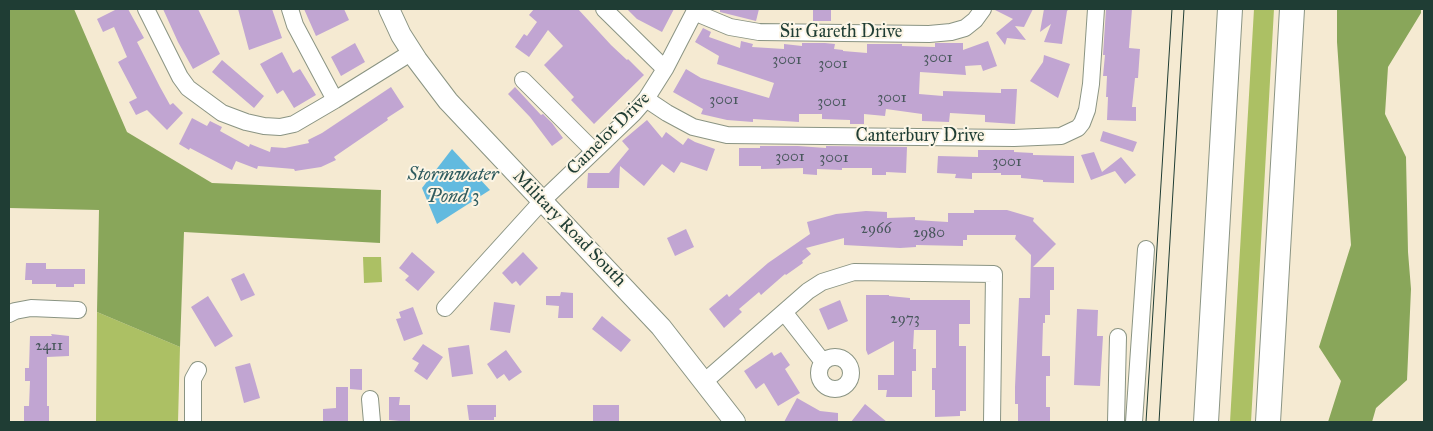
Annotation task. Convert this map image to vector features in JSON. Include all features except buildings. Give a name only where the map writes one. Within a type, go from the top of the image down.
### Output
[{"type":"highway","points":[[1206,422],[1230,9]]},
{"type":"highway","points":[[1268,422],[1292,9]]},
{"type":"main road","name":"Military Road South","points":[[388,9],[412,52],[453,108],[543,200],[661,327],[735,422]]},
{"type":"street","points":[[146,9],[180,77],[188,88],[196,96],[222,113],[246,122],[280,127],[294,124],[412,52]]},
{"type":"street","points":[[290,9],[295,26],[335,100]]},
{"type":"street","points":[[604,9],[665,70]]},
{"type":"street","name":"Sir Gareth Drive","points":[[695,11],[730,27],[759,32],[929,34],[951,32],[965,28],[975,20],[983,9]]},
{"type":"street","name":"Canterbury Drive","points":[[646,100],[694,128],[727,135],[1014,138],[1061,136],[1078,128],[1087,110],[1091,84],[1096,9]]},
{"type":"street","name":"Camelot Drive","points":[[445,308],[543,200],[646,100],[665,70],[695,11]]},
{"type":"street","points":[[523,80],[594,151]]},
{"type":"street","points":[[1134,422],[1146,249]]},
{"type":"street","points":[[704,382],[808,291],[822,282],[854,272],[994,274],[992,422]]},
{"type":"street","points":[[9,314],[31,308],[78,310]]},
{"type":"street","points":[[784,312],[823,362]]},
{"type":"street","points":[[1116,422],[1118,337]]},
{"type":"street","points":[[193,422],[193,379],[198,370]]},
{"type":"street","points":[[370,399],[372,422]]},
{"type":"green space","points":[[9,9],[74,9],[127,132],[212,183],[381,190],[380,243],[184,232],[180,347],[97,312],[99,210],[9,208]]},
{"type":"green space","points":[[1254,9],[1274,9],[1251,422],[1230,422]]},
{"type":"green space","points":[[1337,9],[1421,9],[1421,13],[1388,67],[1385,114],[1406,157],[1408,252],[1411,289],[1407,380],[1376,408],[1372,422],[1328,422],[1341,381],[1319,347],[1351,245],[1337,42]]},
{"type":"green space","points":[[363,257],[381,257],[382,282],[364,283]]},
{"type":"green space","points":[[97,312],[180,347],[178,422],[96,422]]},
{"type":"water","name":"Stormwater Pond 3","points":[[452,149],[490,190],[437,224],[422,188]]},
{"type":"tram line","points":[[1146,422],[1172,9]]},
{"type":"tram line","points":[[1159,422],[1184,9]]}]
